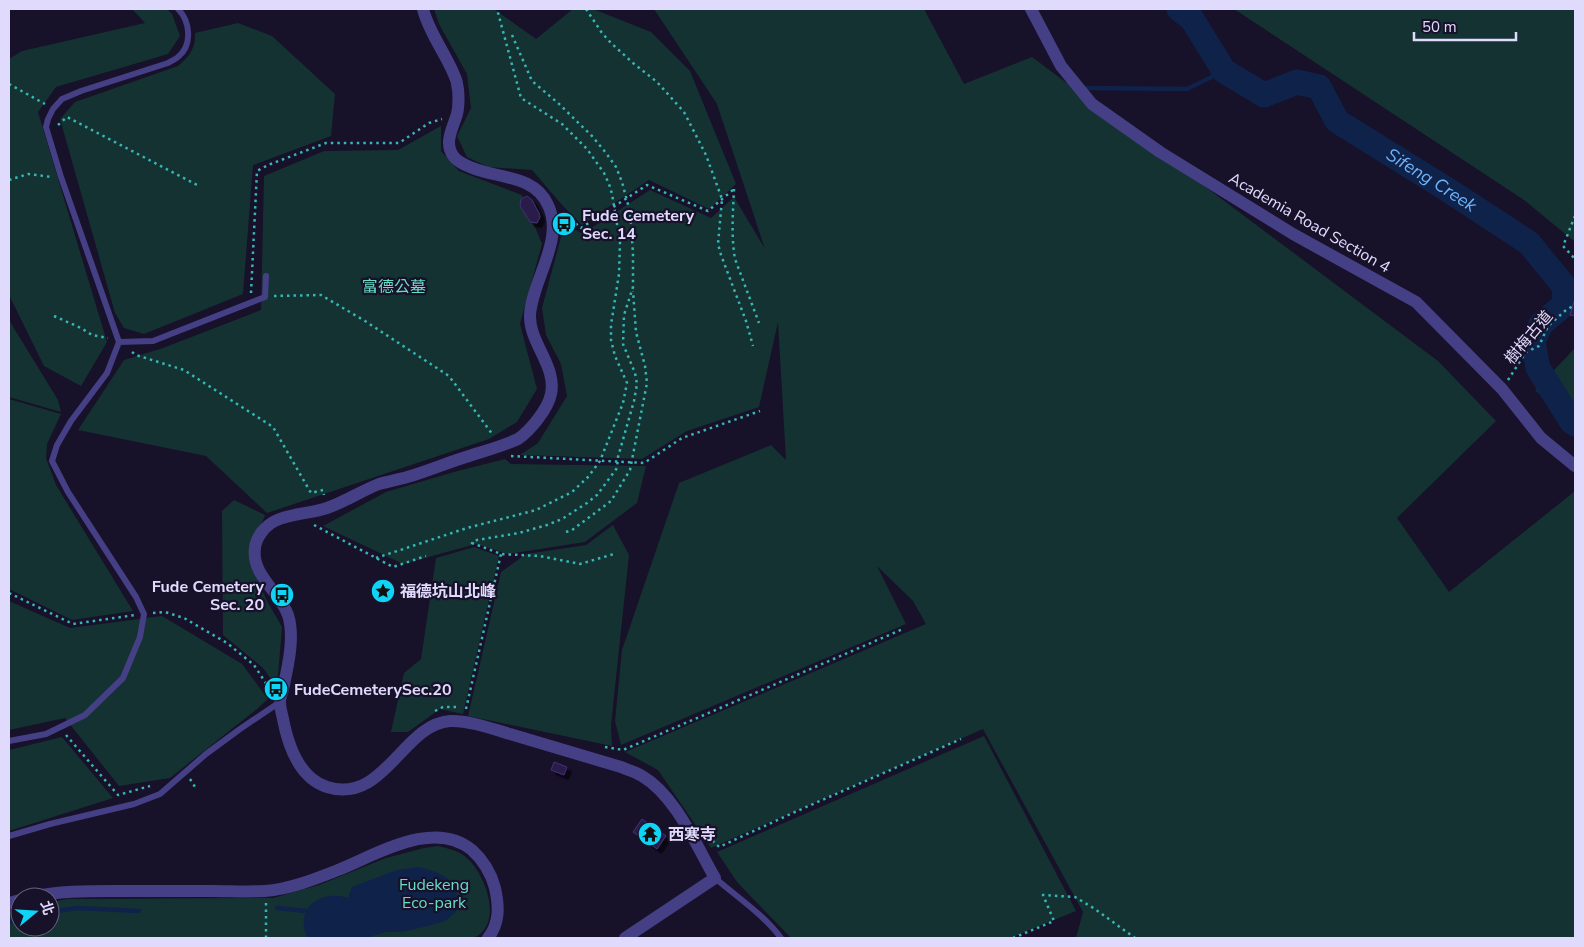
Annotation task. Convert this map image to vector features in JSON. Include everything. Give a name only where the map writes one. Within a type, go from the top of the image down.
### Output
[{"type":"street","points":[[424,9],[426,20],[445,53],[457,83],[458,113],[450,132],[450,147],[454,157],[462,164],[482,173],[518,179],[528,183],[544,196],[549,207],[552,218],[551,242],[531,306],[530,317],[533,336],[550,375],[551,394],[547,404],[525,435],[518,439],[373,487],[328,508],[289,516],[275,521],[258,537],[254,550],[257,563],[263,576],[281,601],[287,613],[290,626],[287,670],[280,702],[285,728],[293,752],[302,768],[313,780],[327,787],[342,790],[372,781],[414,740],[436,725],[452,721],[489,728],[642,775],[656,786],[678,812],[715,878],[624,938]]},
{"type":"street","name":"Academia Road Section 4","points":[[1031,9],[1061,66],[1092,104],[1160,152],[1292,234],[1416,302],[1502,389],[1541,438],[1575,466]]},
{"type":"street","points":[[60,894],[85,892],[266,891],[308,881],[337,871],[395,846],[428,837],[455,840],[468,847],[480,857],[489,871],[494,885],[498,911],[494,931],[488,938]]},
{"type":"lane","points":[[9,742],[46,734],[85,715],[123,678],[140,636],[144,614],[136,597],[68,492],[52,461],[57,445],[71,421],[107,372],[119,342],[61,178],[46,127],[53,109],[62,99],[178,57],[186,48],[188,35],[186,21],[178,9]]},
{"type":"lane","points":[[119,342],[152,341],[265,297],[266,276]]},
{"type":"lane","points":[[9,836],[134,804],[160,794],[206,754],[280,702]]},
{"type":"lane","points":[[715,878],[761,917],[781,938]]},
{"type":"path","points":[[376,558],[467,528],[536,510],[572,492],[584,481],[600,461],[623,403],[626,380],[610,340],[620,274],[620,242],[612,194],[604,174],[587,150],[558,120],[521,98],[498,9]]},
{"type":"path","points":[[586,9],[611,43],[657,82],[684,112],[706,155],[722,199],[718,244],[726,272],[746,321],[752,346]]},
{"type":"path","points":[[512,35],[532,81],[592,136],[616,167],[630,212],[635,325],[647,383],[632,462],[630,470],[611,502],[572,530],[566,532]]},
{"type":"path","points":[[9,84],[53,109]]},
{"type":"path","points":[[250,302],[257,171],[268,165],[326,144],[399,144],[429,123],[458,113]]},
{"type":"path","points":[[46,127],[57,126],[67,116],[198,186]]},
{"type":"path","points":[[9,180],[28,174],[61,178]]},
{"type":"path","points":[[566,216],[581,228],[647,185],[708,211],[734,189],[732,233],[734,251],[759,323]]},
{"type":"path","points":[[1575,216],[1564,246],[1575,259]]},
{"type":"path","points":[[614,554],[580,564],[540,556],[501,554],[472,543],[477,540],[519,533],[562,519],[597,495],[617,468],[637,384],[635,373],[623,344],[622,330],[624,315],[633,287]]},
{"type":"path","points":[[265,297],[321,295],[365,321],[449,376],[511,457],[644,463],[682,438],[760,411]]},
{"type":"path","name":"樹梅古道","points":[[1502,389],[1526,352],[1539,346],[1548,326],[1566,310],[1575,305]]},
{"type":"path","points":[[54,316],[92,335],[106,337],[119,342],[136,356],[184,370],[273,427],[311,493],[323,490],[328,508]]},
{"type":"path","points":[[306,514],[314,525],[393,566],[426,556]]},
{"type":"path","points":[[436,725],[435,710],[452,706],[466,709],[501,554]]},
{"type":"path","points":[[9,594],[72,624],[165,612],[184,618],[227,642],[254,665],[280,702]]},
{"type":"path","points":[[601,761],[604,747],[623,750],[903,629]]},
{"type":"path","points":[[60,728],[118,795],[150,786],[160,794]]},
{"type":"path","points":[[691,836],[702,830],[719,847],[962,739]]},
{"type":"path","points":[[266,891],[266,938]]},
{"type":"path","points":[[1013,938],[1054,921],[1043,895],[1075,897],[1095,908],[1135,938]]},
{"type":"green space","points":[[132,9],[167,9],[172,14],[180,36],[168,54],[56,87],[38,112],[107,342],[81,386],[44,366],[9,295],[9,59],[22,51],[145,23]]},
{"type":"green space","points":[[434,9],[494,9],[536,39],[573,9],[593,9],[651,32],[690,71],[736,184],[709,209],[649,180],[582,225],[532,170],[488,167],[467,157],[457,136],[471,108],[467,74],[439,24]]},
{"type":"green space","points":[[654,9],[924,9],[964,84],[1032,57],[1438,361],[1496,421],[1397,518],[1449,592],[1575,491],[1575,938],[1076,938],[1083,912],[983,729],[711,848],[658,770],[625,752],[926,624],[913,601],[877,566],[906,624],[621,745],[615,721],[622,650],[679,483],[771,445],[786,460],[778,322],[759,407],[687,431],[642,459],[520,455],[538,443],[567,396],[561,364],[546,335],[542,308],[565,222],[582,234],[650,190],[711,218],[734,197],[765,249],[717,104]]},
{"type":"green space","points":[[1234,9],[1575,9],[1575,242],[1524,200]]},
{"type":"green space","points":[[238,23],[272,36],[335,94],[331,136],[253,165],[243,294],[144,334],[124,328],[115,313],[60,119],[75,102],[178,66],[191,52],[195,33]]},
{"type":"green space","name":"富德公墓","points":[[441,126],[441,151],[459,171],[522,195],[542,244],[520,324],[537,389],[517,422],[489,439],[267,513],[206,456],[78,430],[124,360],[163,348],[261,310],[264,176],[324,151],[398,150]]},
{"type":"green space","points":[[9,320],[58,400],[61,412],[9,397]]},
{"type":"green space","points":[[1575,348],[1575,428],[1535,390]]},
{"type":"green space","points":[[9,399],[61,414],[47,444],[46,458],[56,485],[133,611],[72,620],[9,589]]},
{"type":"green space","points":[[505,459],[511,464],[646,466],[637,503],[585,542],[508,554],[476,544],[403,564],[323,526],[386,492]]},
{"type":"green space","points":[[234,500],[265,515],[251,550],[252,566],[267,601],[282,627],[277,688],[263,668],[223,635],[222,511]]},
{"type":"green space","points":[[613,525],[629,555],[611,725],[612,746],[468,716],[501,572],[526,554],[586,545]]},
{"type":"green space","points":[[474,547],[499,556],[463,714],[440,709],[408,732],[391,732],[404,673],[421,659],[436,558]]},
{"type":"green space","points":[[9,601],[70,628],[162,616],[242,664],[268,699],[170,778],[119,786],[65,718],[9,730]]},
{"type":"green space","points":[[984,736],[1076,911],[1010,938],[791,938],[737,882],[717,852]]},
{"type":"green space","points":[[62,737],[113,798],[9,831],[9,750]]},
{"type":"green space","name":"Fudekeng Eco-park","points":[[438,846],[462,854],[480,875],[488,894],[490,914],[488,923],[483,931],[474,938],[9,938],[10,912],[10,937],[60,937],[60,900],[273,898],[319,885],[386,858]]},
{"type":"water","points":[[419,867],[447,878],[454,888],[460,904],[456,912],[445,921],[402,932],[386,932],[365,938],[307,938],[304,927],[306,912],[310,906],[321,898],[341,896],[348,898],[352,887],[397,870]]},
{"type":"building","points":[[527,196],[532,200],[539,213],[540,217],[537,223],[530,222],[520,206],[521,199]]},
{"type":"building","points":[[1575,298],[1575,316],[1570,315]]},
{"type":"building","points":[[554,762],[567,767],[564,775],[551,770]]},
{"type":"building","name":"西寒寺","points":[[642,819],[666,836],[657,849],[633,832]]},
{"type":"waterway","name":"Sifeng Creek","points":[[1179,9],[1192,19],[1224,71],[1264,95],[1297,82],[1319,87],[1337,121],[1529,243],[1564,286],[1565,304],[1541,324],[1533,342],[1538,368],[1571,421],[1575,424]]},
{"type":"waterway","points":[[1087,88],[1187,89],[1224,71]]},
{"type":"waterway","points":[[60,911],[77,908],[139,911]]},
{"type":"waterway","points":[[277,908],[306,911]]},
{"type":"place","name":"Fude Cemetery Sec. 14","points":[[564,224]]},
{"type":"place","name":"福德坑山北峰","points":[[383,591]]},
{"type":"place","name":"Fude Cemetery Sec. 20","points":[[282,595]]},
{"type":"place","name":"FudeCemeterySec.20","points":[[276,689]]},
{"type":"place","name":"西寒寺","points":[[650,834]]}]
